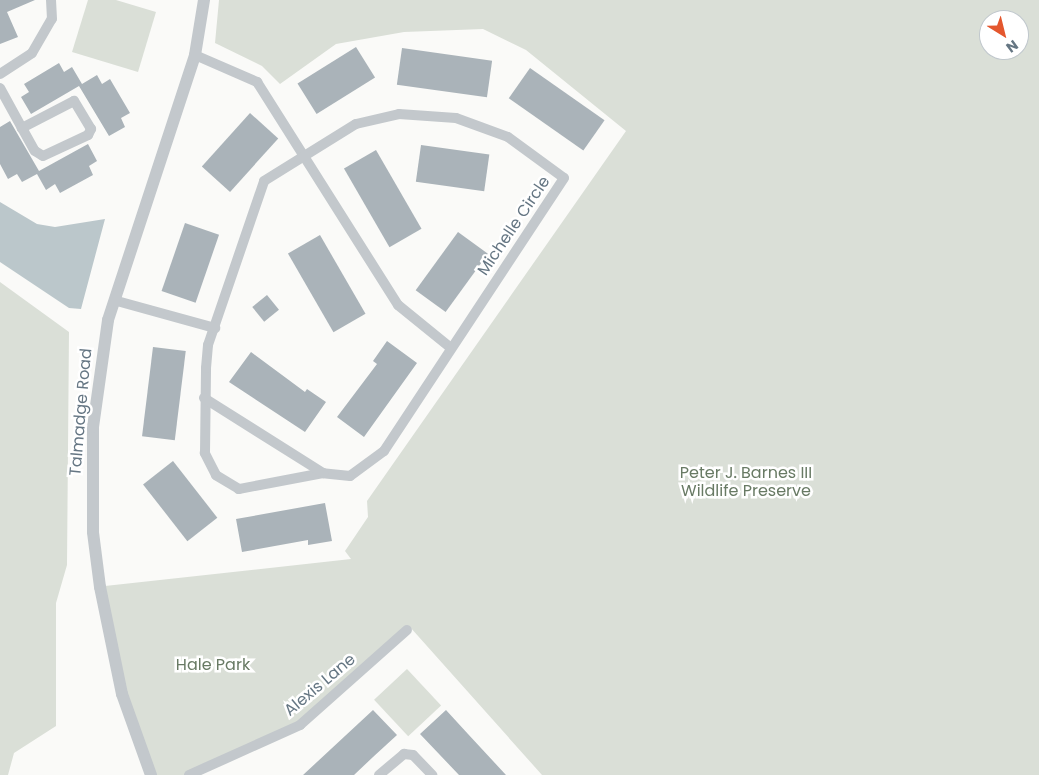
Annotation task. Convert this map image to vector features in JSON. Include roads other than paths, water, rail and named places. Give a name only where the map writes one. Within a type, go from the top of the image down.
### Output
[{"type":"street","points":[[0,74],[32,53],[52,19],[52,0]]},
{"type":"street","name":"Talmadge Road","points":[[150,775],[110,648],[93,532],[91,474],[98,373],[108,320],[117,301],[195,55],[204,0]]},
{"type":"street","points":[[195,55],[257,82],[304,152],[398,305],[451,348]]},
{"type":"street","points":[[0,88],[22,128],[43,156],[88,136],[91,129],[74,101],[22,128]]},
{"type":"street","name":"Michelle Circle","points":[[390,116],[456,118],[508,137],[564,178],[384,450],[350,476],[323,473],[239,489],[216,475],[205,453],[204,398],[208,345],[215,328],[264,181],[304,152],[356,124],[390,116]]},
{"type":"street","points":[[117,301],[215,328]]},
{"type":"street","name":"Michelle Circle","points":[[204,398],[323,473]]},
{"type":"street","name":"Alexis Lane","points":[[189,775],[300,725],[407,630]]},
{"type":"street","points":[[379,775],[404,754],[413,755],[432,775]]},
{"type":"park label","name":"Peter J. Barnes III Wildlife Preserve","points":[[746,482]]},
{"type":"park label","name":"Hale Park","points":[[213,665]]}]
